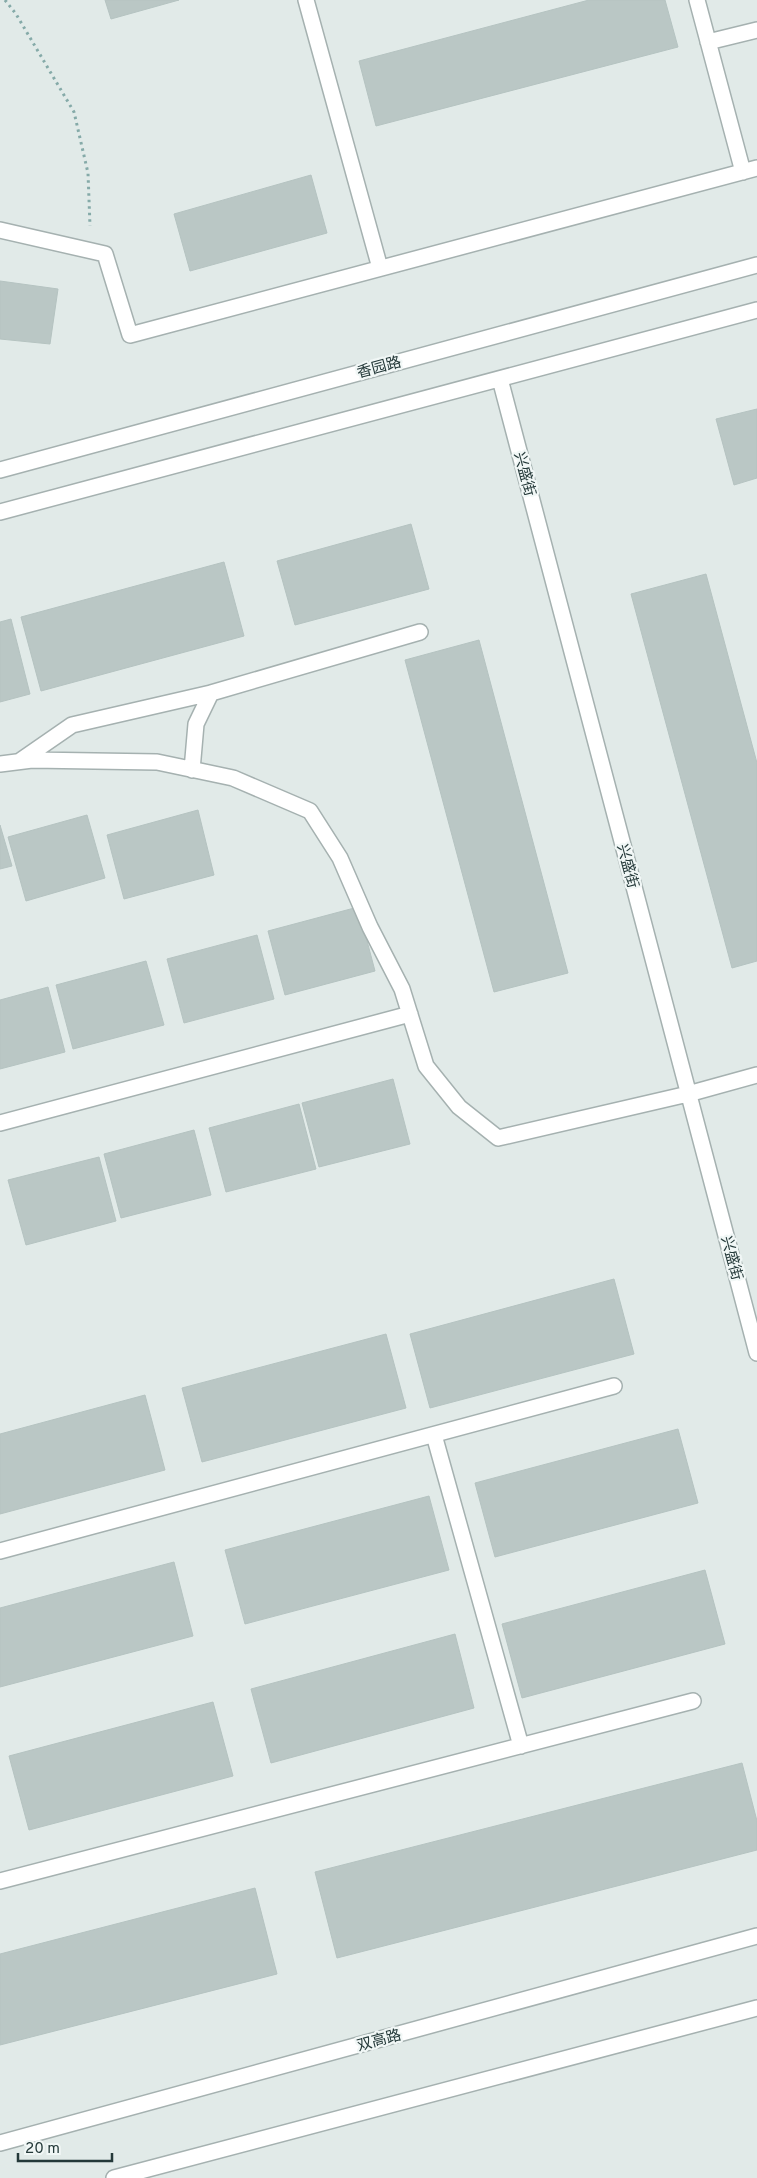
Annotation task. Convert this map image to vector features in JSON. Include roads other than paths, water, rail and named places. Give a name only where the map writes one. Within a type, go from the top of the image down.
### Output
[{"type":"street","points":[[306,0],[380,268]]},
{"type":"street","points":[[0,230],[105,254],[130,335],[750,170],[708,42],[697,0]]},
{"type":"street","points":[[708,42],[757,30]]},
{"type":"street","name":"香园路","points":[[0,470],[757,265]]},
{"type":"street","points":[[0,512],[757,310]]},
{"type":"street","name":"兴盛街","points":[[500,378],[757,1354]]},
{"type":"street","points":[[19,762],[72,725],[211,693],[420,632]]},
{"type":"street","points":[[192,770],[196,724],[211,693]]},
{"type":"street","points":[[0,764],[19,762],[157,762],[233,778],[310,811],[340,858],[370,927],[402,989],[426,1066],[459,1107],[498,1138],[688,1094],[757,1075]]},
{"type":"street","points":[[0,1123],[410,1014]]},
{"type":"street","points":[[0,1551],[614,1386]]},
{"type":"street","points":[[434,1435],[520,1746]]},
{"type":"street","points":[[0,1881],[693,1701]]},
{"type":"street","name":"双高路","points":[[0,2143],[757,1936]]},
{"type":"street","points":[[114,2178],[757,2008]]}]
